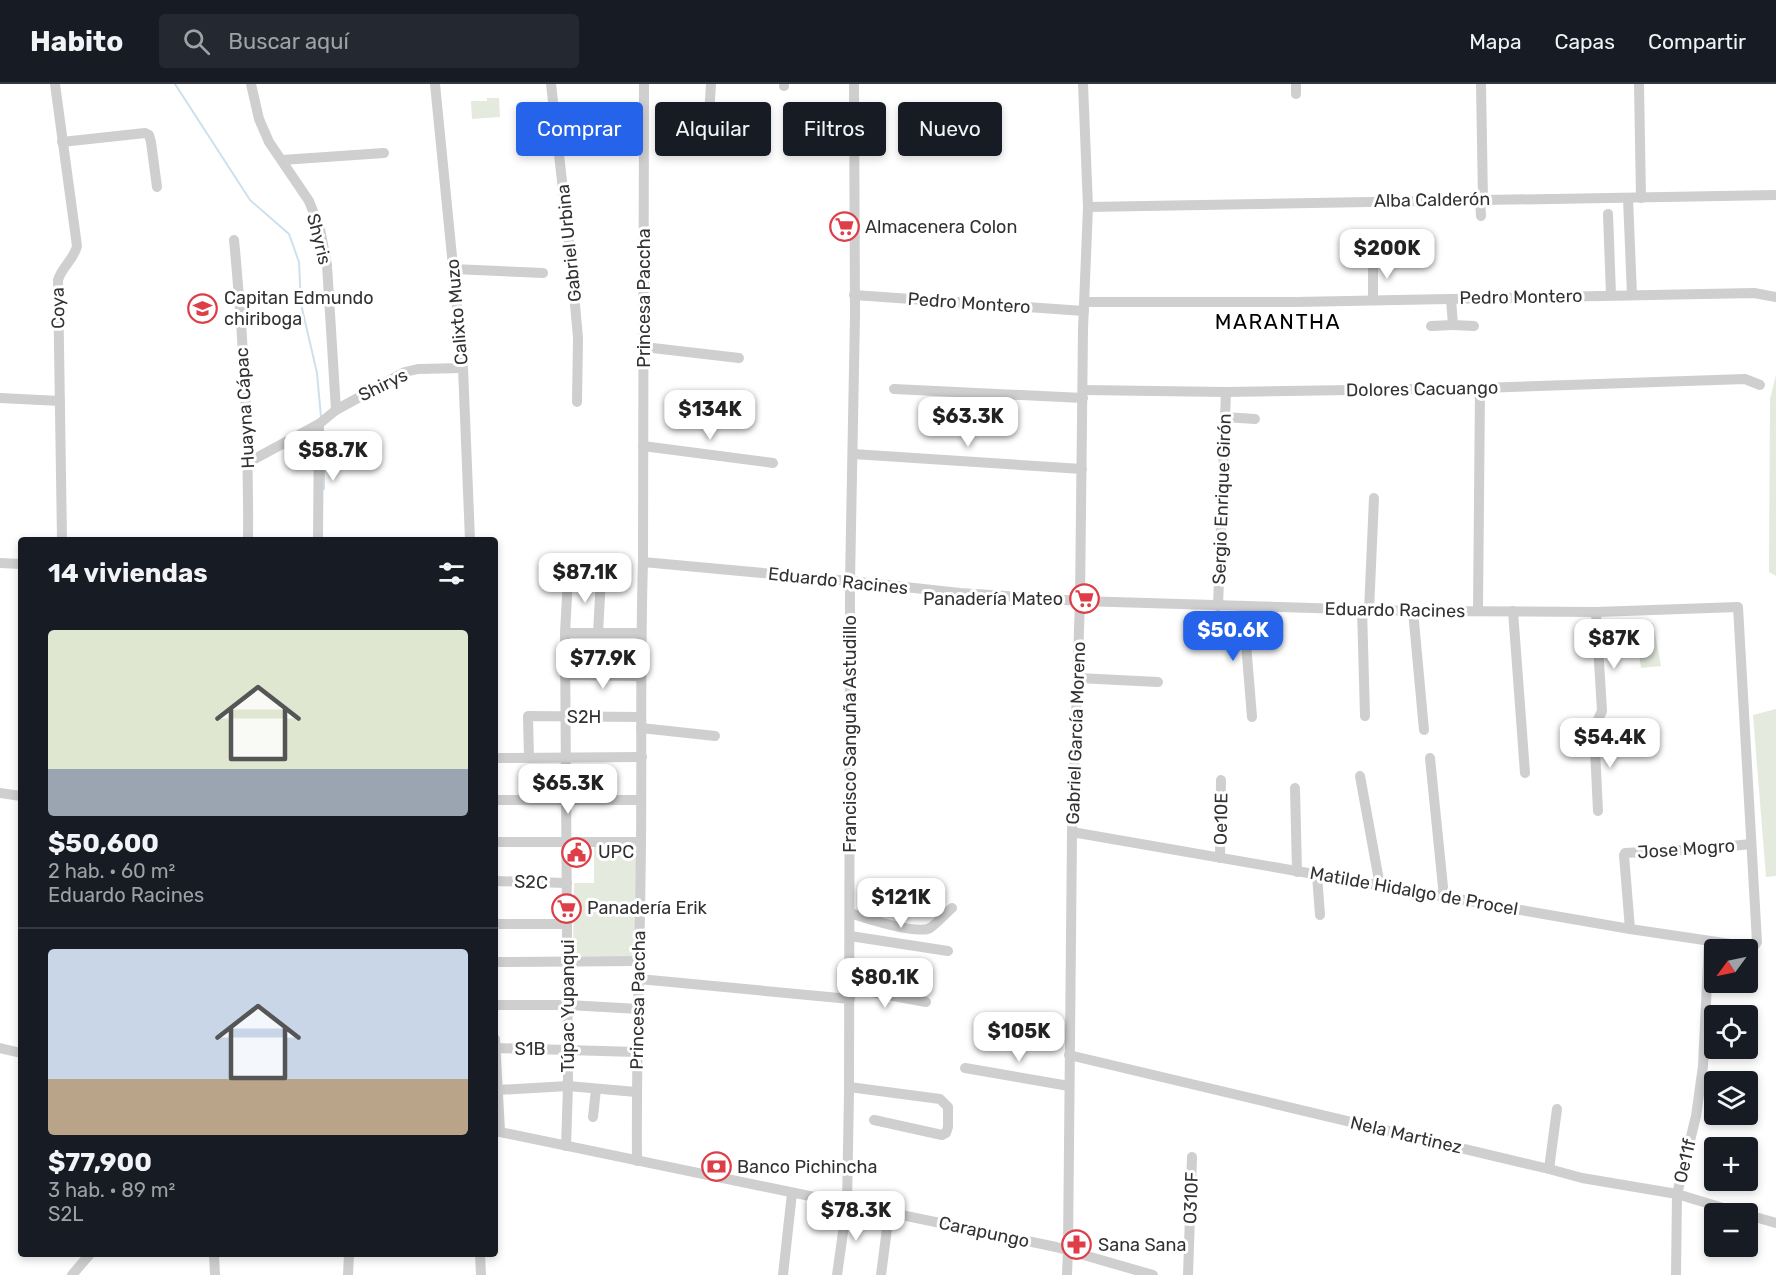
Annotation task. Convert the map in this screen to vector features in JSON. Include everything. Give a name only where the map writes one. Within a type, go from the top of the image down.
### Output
[{"type":"street","name":"Coya","points":[[55,84],[77,246],[75,254],[62,270],[58,280],[62,537]]},
{"type":"street","name":"Shyris","points":[[251,84],[259,119],[269,142],[309,201],[320,229],[327,265],[336,410]]},
{"type":"street","name":"Calixto Muzo","points":[[435,84],[463,368],[470,537]]},
{"type":"street","name":"Gabriel Urbina","points":[[551,84],[572,260],[578,338],[577,402]]},
{"type":"street","name":"Princesa Paccha","points":[[637,1161],[636,1052],[639,1009],[642,757],[640,633],[643,562],[644,84]]},
{"type":"street","points":[[710,102],[711,84]]},
{"type":"street","name":"Francisco Sanguña Astudillo","points":[[837,1275],[847,1204],[849,1087],[854,84]]},
{"type":"street","name":"Gabriel García Moreno","points":[[1067,1275],[1072,832],[1080,601],[1088,207],[1083,84]]},
{"type":"street","points":[[1481,84],[1481,216]]},
{"type":"street","points":[[1639,85],[1641,198]]},
{"type":"street","points":[[62,142],[145,133],[149,135],[152,142],[157,187]]},
{"type":"street","points":[[282,160],[384,153]]},
{"type":"street","name":"Alba Calderón","points":[[1088,207],[1776,195]]},
{"type":"street","points":[[1628,198],[1632,295]]},
{"type":"street","points":[[1608,214],[1611,295]]},
{"type":"street","name":"Huayna Cápac","points":[[234,240],[242,320],[242,358],[249,462],[248,537]]},
{"type":"street","points":[[1373,260],[1373,300]]},
{"type":"street","points":[[453,269],[543,273]]},
{"type":"street","name":"Pedro Montero","points":[[854,295],[1085,307],[1611,295],[1754,293],[1776,297]]},
{"type":"street","points":[[1452,299],[1453,325]]},
{"type":"street","points":[[1431,326],[1474,326]]},
{"type":"street","points":[[644,346],[739,358]]},
{"type":"street","name":"Shirys","points":[[249,462],[319,424],[336,410],[405,372],[418,369],[463,368]]},
{"type":"street","name":"Dolores Cacuango","points":[[894,389],[1083,394],[1480,388],[1745,379],[1760,385]]},
{"type":"street","points":[[1478,611],[1480,388]]},
{"type":"street","name":"Sergio Enrique Girón","points":[[1218,606],[1226,392]]},
{"type":"street","points":[[0,398],[60,401]]},
{"type":"street","points":[[1224,417],[1255,419]]},
{"type":"street","points":[[318,537],[319,424]]},
{"type":"street","points":[[643,446],[773,463]]},
{"type":"street","points":[[853,453],[1082,470]]},
{"type":"street","points":[[1365,716],[1366,610],[1374,498]]},
{"type":"street","name":"Eduardo Racines","points":[[643,562],[960,593],[1080,601],[1413,612],[1596,612],[1738,607],[1757,939]]},
{"type":"street","points":[[0,563],[18,564]]},
{"type":"street","name":"Túpac Yupanqui","points":[[566,1146],[568,961],[565,633],[568,578]]},
{"type":"street","points":[[598,633],[600,578]]},
{"type":"street","points":[[1243,607],[1252,717]]},
{"type":"street","points":[[1513,611],[1525,773]]},
{"type":"street","points":[[1413,612],[1424,730]]},
{"type":"street","points":[[1596,612],[1602,711],[1594,728],[1598,811]]},
{"type":"street","points":[[565,633],[640,633]]},
{"type":"street","points":[[565,675],[641,676]]},
{"type":"street","points":[[1078,678],[1158,682]]},
{"type":"street","name":"S2H","points":[[529,758],[528,717],[566,717],[641,723],[715,736]]},
{"type":"street","points":[[498,758],[642,757]]},
{"type":"street","points":[[1430,758],[1444,897]]},
{"type":"street","points":[[1360,776],[1380,886]]},
{"type":"street","name":"Oe10E","points":[[1220,858],[1221,780]]},
{"type":"street","points":[[1294,788],[1297,872]]},
{"type":"street","points":[[0,794],[18,796]]},
{"type":"street","points":[[498,800],[641,800]]},
{"type":"street","name":"Matilde Hidalgo de Procel","points":[[1072,832],[1704,940]]},
{"type":"street","points":[[498,842],[641,842]]},
{"type":"street","name":"Jose Mogro","points":[[1630,928],[1625,853],[1751,844]]},
{"type":"street","points":[[1317,875],[1320,915]]},
{"type":"street","name":"S2C","points":[[498,881],[567,884]]},
{"type":"street","points":[[850,913],[894,926],[922,929],[929,928],[952,909]]},
{"type":"street","points":[[498,924],[567,924]]},
{"type":"street","points":[[850,936],[948,951]]},
{"type":"street","points":[[498,962],[639,961]]},
{"type":"street","points":[[639,979],[850,993],[926,1002]]},
{"type":"street","name":"Oe11f","points":[[1676,1275],[1677,1194],[1696,1116],[1703,1066],[1707,993]]},
{"type":"street","points":[[498,1005],[568,1005],[639,1009]]},
{"type":"street","points":[[0,1048],[18,1052]]},
{"type":"street","name":"S1B","points":[[498,1048],[636,1052]]},
{"type":"street","name":"Nela Martinez","points":[[1069,1055],[1582,1178],[1677,1194],[1707,1203]]},
{"type":"street","points":[[966,1068],[1069,1086]]},
{"type":"street","points":[[498,1090],[568,1086],[636,1092]]},
{"type":"street","points":[[849,1087],[940,1099],[948,1107],[948,1126],[946,1133],[942,1135],[874,1120]]},
{"type":"street","points":[[593,1117],[596,1089]]},
{"type":"street","points":[[1549,1169],[1557,1109]]},
{"type":"street","name":"Carapungo","points":[[498,1131],[1068,1250],[1153,1275]]},
{"type":"street","name":"O310F","points":[[1188,1275],[1192,1157]]},
{"type":"street","points":[[783,1275],[792,1193]]},
{"type":"street","points":[[880,1275],[889,1213]]},
{"type":"street","points":[[1758,1218],[1776,1222]]},
{"type":"street","points":[[72,1275],[87,1257]]},
{"type":"street","points":[[214,1257],[215,1275]]},
{"type":"street","points":[[348,1275],[349,1257]]},
{"type":"street","points":[[480,1257],[481,1275]]},
{"type":"street","points":[[1108,1275],[1110,1262]]},
{"type":"shaded area","points":[[487,98],[499,98],[500,117],[472,119],[471,101],[487,101]]},
{"type":"shaded area","points":[[1776,375],[1776,576],[1769,572],[1770,399]]},
{"type":"shaded area","points":[[1653,623],[1661,666],[1641,668],[1635,629]]},
{"type":"shaded area","points":[[1776,709],[1776,876],[1766,877],[1753,715]]},
{"type":"shaded area","points":[[594,845],[637,846],[635,957],[573,956],[574,883],[594,883]]},
{"type":"waterway","points":[[175,84],[250,200],[289,234],[299,262],[301,304],[317,373],[321,417]]},
{"type":"waterway","points":[[324,453],[324,489]]},
{"type":"place","name":"Almacenera Colon","points":[[844,227]]},
{"type":"place","name":"Capitan Edmundo chiriboga","points":[[203,308]]},
{"type":"place","name":"Panadería Mateo","points":[[1084,599]]},
{"type":"place","name":"UPC","points":[[577,852]]},
{"type":"place","name":"Panadería Erik","points":[[566,908]]},
{"type":"place","name":"Banco Pichincha","points":[[716,1167]]},
{"type":"place","name":"Sana Sana","points":[[1077,1245]]},
{"type":"district","name":"MARANTHA","points":[[1278,321]]}]
